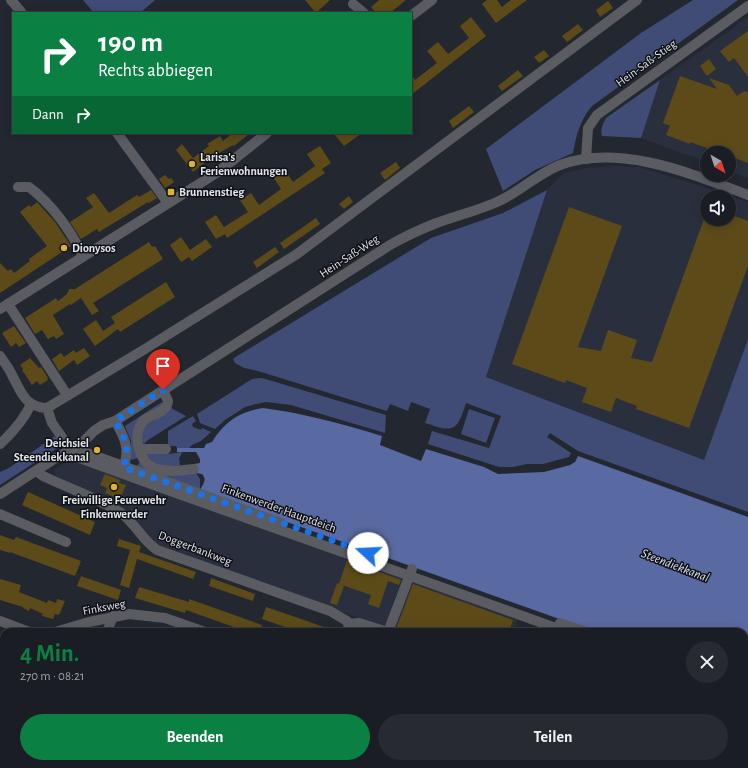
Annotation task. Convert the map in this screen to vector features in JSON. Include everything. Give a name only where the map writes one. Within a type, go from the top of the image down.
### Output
[{"type":"street","points":[[12,0],[21,12]]},
{"type":"street","points":[[412,15],[432,0]]},
{"type":"street","points":[[0,356],[10,371],[21,393],[31,404],[38,407],[47,408],[297,254],[637,0]]},
{"type":"street","points":[[353,4],[363,12]]},
{"type":"street","name":"Hein-Saß-Stieg","points":[[586,159],[588,128],[597,115],[748,6]]},
{"type":"street","points":[[118,134],[168,203]]},
{"type":"street","points":[[67,396],[4,307],[218,172],[263,134]]},
{"type":"street","name":"Hein-Saß-Weg","points":[[0,494],[75,448],[103,425],[115,421],[403,238],[434,224],[494,203],[511,194],[531,180],[570,162],[601,158],[625,159],[654,164],[696,176],[748,195]]},
{"type":"street","points":[[18,187],[29,186],[42,197],[77,243],[83,256]]},
{"type":"street","points":[[163,390],[168,399],[168,405],[163,411],[148,417],[142,423],[137,436],[142,458],[147,463],[159,470],[194,469]]},
{"type":"street","points":[[0,444],[27,415],[31,404]]},
{"type":"street","points":[[47,408],[52,423],[75,448],[77,457],[143,482],[411,572],[557,628]]},
{"type":"street","points":[[115,421],[124,438],[127,450],[126,460],[123,467]]},
{"type":"street","name":"Finkenwerder Hauptdeich","points":[[75,448],[123,467],[411,572],[574,628]]},
{"type":"street","points":[[139,449],[166,449]]},
{"type":"street","name":"Doggerbankweg","points":[[36,471],[43,476],[106,504],[122,514],[150,545],[157,550],[330,611],[347,621],[350,628]]},
{"type":"street","points":[[0,514],[66,542]]},
{"type":"street","points":[[393,628],[411,572]]},
{"type":"street","name":"Finksweg","points":[[69,628],[113,616],[129,614],[165,618],[194,628]]},
{"type":"street","points":[[108,628],[113,616]]},
{"type":"street","points":[[0,622],[17,628]]},
{"type":"street","points":[[350,628],[359,623],[375,628]]},
{"type":"shaded area","points":[[83,0],[155,0],[141,12],[93,12]]},
{"type":"shaded area","points":[[693,0],[738,0],[592,106],[584,117],[579,128],[573,153],[535,170],[503,191],[486,149],[641,33]]},
{"type":"shaded area","points":[[748,17],[748,178],[736,174],[736,146],[700,146],[700,159],[641,138],[660,80]]},
{"type":"shaded area","points":[[660,80],[641,138],[602,136],[601,133],[603,124],[606,118]]},
{"type":"shaded area","points":[[612,166],[639,167],[713,190],[700,190],[700,226],[736,226],[736,198],[748,202],[748,339],[704,460],[486,377],[547,190],[564,173],[586,168]]},
{"type":"shaded area","points":[[547,190],[486,377],[704,460],[748,339],[748,512],[578,451],[550,433],[547,437],[571,453],[569,457],[543,464],[499,467],[428,444],[432,431],[489,448],[501,416],[466,403],[459,421],[452,428],[448,429],[425,423],[430,409],[411,402],[408,411],[390,404],[387,411],[244,368],[235,363],[233,359],[237,356],[431,238],[503,213]]},
{"type":"shaded area","points":[[262,378],[386,415],[385,433],[291,405],[266,402],[245,407],[225,420],[215,429],[200,423],[197,414],[252,379]]},
{"type":"shaded area","points":[[162,402],[162,406],[144,416],[138,458],[131,460],[131,441],[125,426]]},
{"type":"shaded area","points":[[171,408],[186,416],[144,444],[142,441],[142,436],[147,423],[167,413]]},
{"type":"shaded area","points":[[469,409],[495,418],[486,443],[461,434]]},
{"type":"shaded area","points":[[193,416],[196,421],[192,424],[193,427],[201,430],[202,428],[211,432],[201,441],[189,448],[168,446],[168,431]]},
{"type":"shaded area","points":[[55,436],[62,445],[0,485],[0,472],[9,468]]},
{"type":"shaded area","points":[[168,452],[169,454],[182,452],[179,458],[180,465],[161,466],[146,455],[147,454]]},
{"type":"shaded area","points":[[71,459],[518,620],[515,628],[359,628],[362,619],[159,546],[108,500],[55,475],[54,469]]},
{"type":"shaded area","points":[[140,462],[196,473],[200,479],[200,490],[137,466]]},
{"type":"water","name":"Steendiekkanal","points":[[263,408],[323,419],[382,436],[380,445],[421,461],[426,449],[484,467],[498,474],[544,472],[570,465],[575,462],[578,456],[748,517],[748,628],[585,628],[200,491],[204,482],[204,476],[196,473],[194,464],[200,463],[200,459],[196,452],[177,452],[177,448],[204,448],[206,444],[212,442],[227,423],[240,415]]},
{"type":"building","points":[[305,0],[330,0],[317,12],[315,12]]},
{"type":"building","points":[[379,0],[406,0],[391,12],[375,12],[371,7]]},
{"type":"building","points":[[487,0],[497,0],[502,7],[511,0],[527,0],[496,23],[482,4]]},
{"type":"building","points":[[608,1],[613,8],[600,17],[596,10]]},
{"type":"building","points":[[471,17],[486,36],[412,94],[412,76],[415,80],[437,63],[427,51],[438,42],[448,54],[469,38],[460,26]]},
{"type":"building","points":[[578,24],[583,30],[567,42],[562,36]]},
{"type":"building","points":[[748,31],[748,77],[734,58],[729,62],[720,51]]},
{"type":"building","points":[[544,50],[549,56],[539,63],[534,57]]},
{"type":"building","points":[[709,59],[716,69],[707,76],[700,66]]},
{"type":"building","points":[[518,70],[523,76],[502,91],[498,86]]},
{"type":"building","points":[[680,76],[717,89],[709,78],[729,85],[737,96],[744,91],[748,92],[748,163],[736,159],[736,146],[701,146],[690,142],[690,144],[666,135],[670,126],[663,123]]},
{"type":"building","points":[[469,106],[474,112],[453,128],[449,121]]},
{"type":"building","points":[[232,134],[249,134],[234,146],[233,145],[212,157],[193,172],[176,150],[182,144],[193,158],[209,146],[207,144],[220,136],[223,141]]},
{"type":"building","points":[[334,134],[361,134],[344,146]]},
{"type":"building","points":[[320,146],[331,163],[322,169],[325,173],[227,238],[225,234],[216,239],[205,222],[216,215],[224,227],[248,212],[240,200],[251,193],[259,205],[281,189],[273,177],[285,170],[293,182],[315,166],[307,154]]},
{"type":"building","points":[[396,162],[400,168],[385,180],[380,173]]},
{"type":"building","points":[[165,175],[169,179],[171,178],[174,182],[165,188],[159,179]]},
{"type":"building","points":[[151,190],[157,198],[99,232],[97,229],[81,239],[70,222],[93,207],[86,198],[94,193],[109,213],[137,195],[139,197]]},
{"type":"building","points":[[349,196],[353,202],[344,209],[339,204]]},
{"type":"building","points":[[37,202],[55,222],[71,246],[0,293],[0,263],[8,271],[11,269],[14,273],[30,261],[29,259],[47,246],[20,212],[29,205],[31,207]]},
{"type":"building","points":[[569,207],[622,226],[578,347],[601,351],[608,330],[637,340],[631,358],[652,362],[701,226],[736,226],[736,217],[748,221],[748,266],[689,428],[636,409],[637,406],[616,398],[611,412],[582,402],[587,388],[566,380],[565,383],[512,364]]},
{"type":"building","points":[[316,218],[320,224],[284,249],[280,243]]},
{"type":"building","points":[[181,237],[190,250],[206,239],[212,247],[192,261],[189,257],[181,262],[170,245]]},
{"type":"building","points":[[149,242],[152,247],[155,246],[163,259],[93,303],[99,311],[92,315],[81,298],[53,315],[64,334],[56,339],[54,336],[48,339],[42,330],[35,334],[25,318],[56,298],[58,301],[67,294],[69,289],[75,289]]},
{"type":"building","points":[[275,247],[279,252],[257,268],[253,262]]},
{"type":"building","points":[[166,282],[175,297],[120,332],[118,329],[95,346],[83,329],[96,320],[103,331],[115,323],[111,317]]},
{"type":"building","points":[[14,326],[26,343],[19,347],[16,343],[11,347],[2,333]]},
{"type":"building","points":[[84,348],[90,356],[77,365],[74,360],[59,371],[52,359],[61,353],[64,357],[74,350],[76,353]]},
{"type":"building","points":[[30,358],[39,368],[41,367],[48,378],[48,380],[40,385],[37,381],[32,385],[20,365]]},
{"type":"building","name":"Freiwillige Feuerwehr Finkenwerder","points":[[105,474],[120,480],[119,483],[126,485],[120,499],[105,493],[107,488],[100,485]]},
{"type":"building","points":[[28,492],[95,522],[90,535],[22,505]]},
{"type":"building","points":[[0,535],[14,540],[16,537],[81,561],[75,576],[10,552],[0,550]]},
{"type":"building","points":[[119,539],[141,546],[139,552],[196,572],[193,579],[137,559],[129,588],[120,585],[130,550],[117,546]]},
{"type":"building","points":[[347,560],[401,580],[399,585],[388,581],[379,608],[368,604],[371,595],[339,584]]},
{"type":"building","points":[[81,576],[121,590],[118,600],[77,586]]},
{"type":"building","points":[[211,578],[255,594],[253,601],[209,586]]},
{"type":"building","points":[[0,579],[21,585],[19,592],[47,603],[48,600],[56,603],[57,599],[65,601],[59,615],[55,614],[53,619],[42,616],[43,614],[30,608],[29,611],[23,607],[0,600]]},
{"type":"building","points":[[337,583],[344,586],[337,605],[330,603]]},
{"type":"building","points":[[413,584],[513,620],[510,628],[396,628]]},
{"type":"building","points":[[139,587],[189,602],[189,599],[262,625],[261,628],[237,628],[186,610],[185,613],[135,598]]},
{"type":"building","points":[[266,607],[327,628],[288,628],[262,619]]},
{"type":"place","name":"Larisa's Ferienwohnungen","points":[[192,164]]},
{"type":"place","name":"Brunnenstieg","points":[[171,192]]},
{"type":"place","name":"Dionysos","points":[[64,248]]},
{"type":"place","name":"Deichsiel Steendiekkanal","points":[[97,450]]},
{"type":"place","name":"Freiwillige Feuerwehr Finkenwerder","points":[[114,487]]},
{"type":"route","points":[[163,390],[115,421],[124,438],[127,450],[126,460],[123,467],[368,553]]}]
